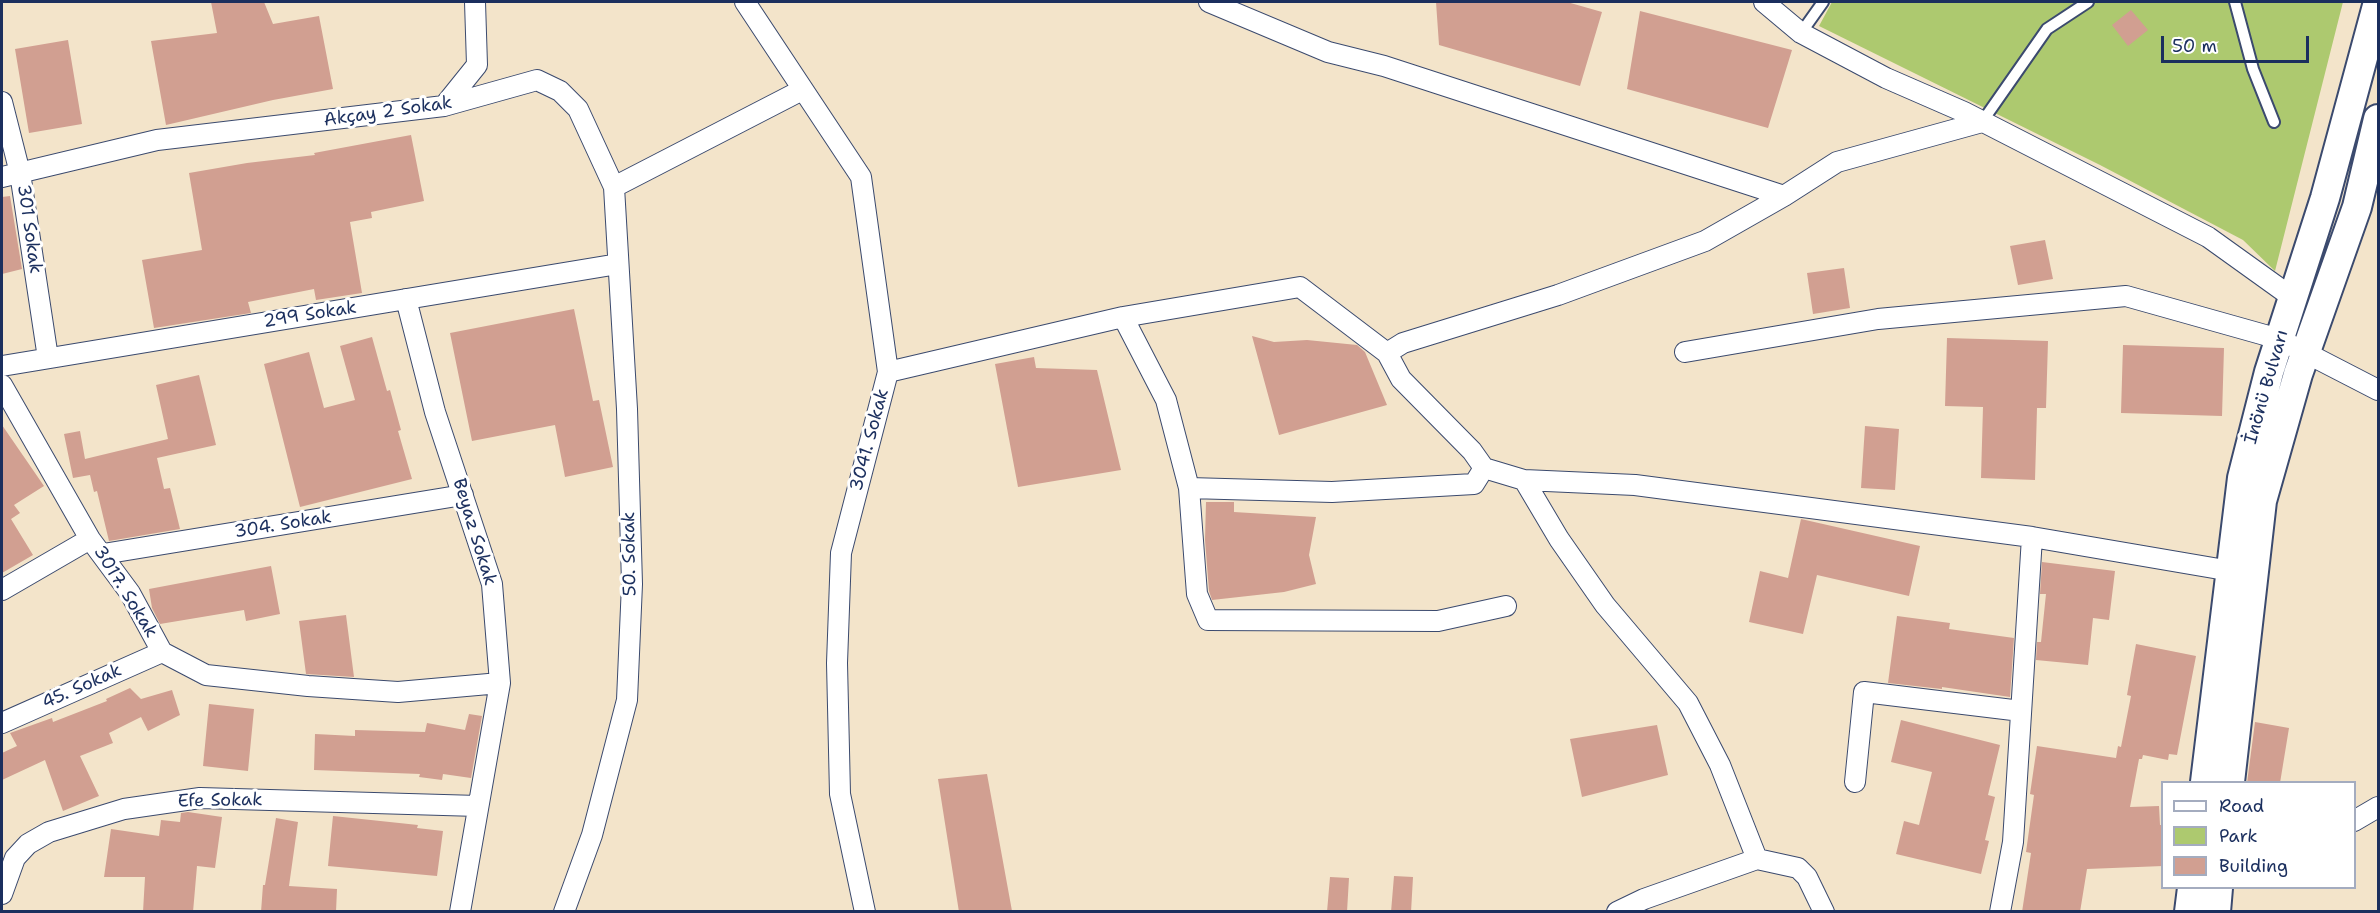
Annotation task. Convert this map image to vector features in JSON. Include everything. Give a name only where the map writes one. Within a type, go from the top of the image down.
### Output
[{"type":"main road","name":"İnönü Bulvarı","points":[[2205,781],[2242,478],[2279,339],[2325,198],[2378,2]]},
{"type":"main road","name":"İnönü Bulvarı","points":[[2230,781],[2262,501],[2306,351],[2357,207],[2379,118]]},
{"type":"main road","points":[[2189,912],[2213,893]]},
{"type":"street","points":[[444,106],[477,65],[475,2]]},
{"type":"street","name":"3041. Sokak","points":[[745,2],[861,177],[888,372],[841,553],[837,663],[840,794],[865,912]]},
{"type":"street","points":[[1209,2],[1328,52],[1384,66],[1784,196]]},
{"type":"street","points":[[1764,2],[1801,33],[1886,78],[1982,122],[2208,237],[2293,298]]},
{"type":"street","name":"Akçay 2 Sokak","points":[[11,175],[157,140],[444,106],[537,80],[560,91],[578,109],[614,187]]},
{"type":"street","points":[[614,187],[802,90]]},
{"type":"street","name":"301 Sokak","points":[[2,102],[11,175],[48,358]]},
{"type":"street","points":[[1387,354],[1403,343],[1558,295],[1705,241],[1784,196],[1837,162],[1982,122]]},
{"type":"street","name":"50. Sokak","points":[[564,912],[591,835],[627,700],[631,573],[627,409],[614,187]]},
{"type":"street","name":"299 Sokak","points":[[2,366],[618,264]]},
{"type":"street","points":[[888,372],[1123,317],[1300,287],[1387,354],[1401,379],[1472,451],[1484,468],[1524,480],[1635,485],[2032,537],[2231,571]]},
{"type":"street","points":[[1685,352],[1878,319],[2126,296],[2279,339],[2379,390]]},
{"type":"street","name":"Beyaz Sokak","points":[[406,299],[435,412],[492,584],[500,683],[460,912]]},
{"type":"street","points":[[1123,317],[1166,400],[1189,488],[1197,594],[1208,620],[1437,621],[1506,606]]},
{"type":"street","name":"3017. Sokak","points":[[2,385],[7,407],[90,538],[130,593],[162,652],[206,675],[308,686],[398,692],[500,683]]},
{"type":"street","points":[[1189,488],[1332,492],[1474,484],[1484,468]]},
{"type":"street","points":[[1524,480],[1559,539],[1605,605],[1688,703],[1720,765],[1757,859]]},
{"type":"street","name":"304. Sokak","points":[[103,554],[463,495]]},
{"type":"street","points":[[2000,912],[2013,842],[2032,537]]},
{"type":"street","points":[[2,590],[90,538]]},
{"type":"street","name":"45. Sokak","points":[[2,723],[162,652]]},
{"type":"street","points":[[1855,782],[1864,692],[2021,711]]},
{"type":"street","name":"Efe Sokak","points":[[2,894],[15,858],[28,844],[49,832],[124,808],[200,798],[478,806]]},
{"type":"street","points":[[2356,820],[2379,807]]},
{"type":"street","points":[[1617,912],[1644,899],[1757,859],[1798,868],[1807,877],[1824,912]]},
{"type":"lane","points":[[1801,33],[1822,2]]},
{"type":"lane","points":[[1982,122],[2047,29],[2088,2]]},
{"type":"lane","points":[[2235,2],[2253,69],[2274,122]]},
{"type":"green space","points":[[1832,2],[2343,2],[2275,271],[2243,240],[2100,165],[1819,26]]},
{"type":"building","points":[[211,2],[264,2],[273,24],[319,16],[333,89],[273,100],[166,125],[151,41],[217,33]]},
{"type":"building","points":[[1436,2],[1567,2],[1602,12],[1580,86],[1439,45]]},
{"type":"building","points":[[2131,10],[2148,30],[2128,46],[2112,25]]},
{"type":"building","points":[[1640,11],[1792,50],[1768,128],[1627,89]]},
{"type":"building","points":[[68,40],[82,124],[29,133],[15,49]]},
{"type":"building","points":[[411,135],[424,201],[371,212],[372,218],[350,222],[362,293],[316,300],[314,289],[248,302],[251,313],[154,328],[142,260],[202,250],[189,173],[315,155],[314,153]]},
{"type":"building","points":[[10,196],[22,269],[2,274],[2,197]]},
{"type":"building","points":[[2045,240],[2053,279],[2018,285],[2010,246]]},
{"type":"building","points":[[1844,268],[1850,308],[1813,314],[1807,273]]},
{"type":"building","points":[[574,309],[593,401],[599,400],[613,467],[565,477],[555,425],[472,441],[450,333]]},
{"type":"building","points":[[1252,336],[1274,342],[1307,340],[1357,345],[1365,352],[1387,405],[1279,435]]},
{"type":"building","points":[[372,337],[387,391],[390,390],[401,430],[398,431],[412,479],[300,507],[264,364],[309,352],[324,408],[355,400],[340,346]]},
{"type":"building","points":[[1947,338],[2048,341],[2046,408],[2037,408],[2035,480],[1981,478],[1983,407],[1945,406]]},
{"type":"building","points":[[2123,345],[2224,348],[2222,416],[2121,413]]},
{"type":"building","points":[[1034,357],[1036,368],[1097,370],[1121,470],[1018,487],[995,364]]},
{"type":"building","points":[[199,375],[216,445],[157,458],[164,489],[170,488],[180,529],[109,541],[97,491],[94,492],[90,475],[73,478],[64,434],[80,431],[85,459],[168,439],[156,385]]},
{"type":"building","points":[[2,425],[44,486],[14,505],[20,513],[11,519],[33,555],[2,573]]},
{"type":"building","points":[[1865,426],[1899,429],[1895,490],[1861,488]]},
{"type":"building","points":[[1206,502],[1234,502],[1234,512],[1316,517],[1309,555],[1316,584],[1284,592],[1212,600],[1209,591],[1205,540]]},
{"type":"building","points":[[1801,519],[1920,546],[1909,596],[1817,575],[1803,634],[1749,622],[1760,571],[1788,578]]},
{"type":"building","points":[[2042,562],[2115,571],[2109,620],[2093,618],[2088,665],[2036,660],[2037,642],[2041,642],[2046,594],[2040,594]]},
{"type":"building","points":[[271,566],[280,614],[246,621],[244,610],[160,624],[152,608],[149,589]]},
{"type":"building","points":[[346,615],[354,677],[306,674],[299,621]]},
{"type":"building","points":[[1897,616],[1950,623],[1949,629],[2014,638],[2010,697],[1942,687],[1942,689],[1888,683]]},
{"type":"building","points":[[2136,644],[2196,656],[2177,755],[2169,754],[2168,760],[2143,755],[2142,759],[2139,759],[2130,807],[2159,806],[2161,866],[2087,869],[2080,912],[2022,912],[2031,853],[2026,852],[2034,795],[2030,794],[2037,746],[2116,758],[2118,746],[2121,747],[2131,696],[2127,695]]},
{"type":"building","points":[[130,688],[141,699],[172,690],[180,715],[148,731],[141,717],[109,733],[113,743],[80,756],[99,796],[63,811],[45,760],[2,780],[2,753],[17,746],[10,733],[52,718],[53,722],[107,701],[106,699]]},
{"type":"building","points":[[209,704],[254,709],[248,771],[203,766]]},
{"type":"building","points":[[469,714],[482,716],[471,778],[443,774],[442,780],[419,777],[420,774],[314,770],[315,734],[355,736],[355,730],[425,732],[427,723],[465,730]]},
{"type":"building","points":[[1901,720],[2000,745],[1988,795],[1995,797],[1985,840],[1989,841],[1981,874],[1896,854],[1904,821],[1919,825],[1932,772],[1891,762]]},
{"type":"building","points":[[2255,722],[2289,728],[2280,781],[2247,781]]},
{"type":"building","points":[[1657,725],[1668,775],[1582,797],[1570,739]]},
{"type":"building","points":[[987,774],[1012,911],[959,912],[938,779]]},
{"type":"building","points":[[181,813],[222,817],[215,868],[197,866],[193,912],[143,912],[145,877],[104,877],[111,829],[159,836],[161,820],[180,822]]},
{"type":"building","points":[[333,816],[418,825],[417,828],[443,831],[437,876],[328,866]]},
{"type":"building","points":[[276,818],[298,822],[289,886],[337,889],[336,912],[261,912],[263,885],[265,885]]},
{"type":"building","points":[[1394,876],[1413,877],[1411,912],[1391,912]]},
{"type":"building","points":[[1330,877],[1349,878],[1347,912],[1327,912]]}]
